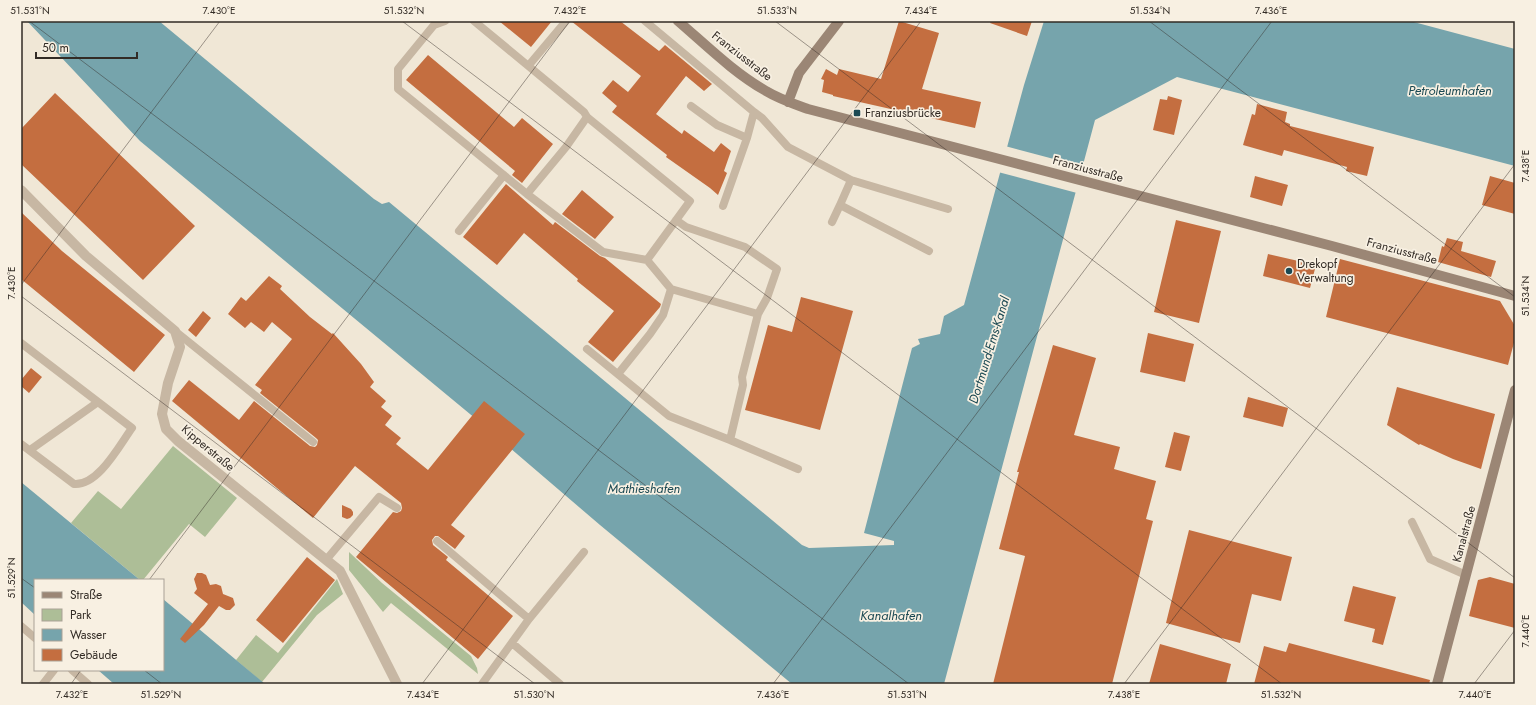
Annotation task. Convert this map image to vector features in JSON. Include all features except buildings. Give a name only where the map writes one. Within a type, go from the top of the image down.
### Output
[{"type":"main road","name":"Franziusstraße","points":[[678,21],[749,81],[788,102],[808,109],[1332,246],[1515,296]]},
{"type":"main road","points":[[788,102],[799,73],[839,21]]},
{"type":"main road","name":"Kanalstraße","points":[[1437,684],[1515,390]]},
{"type":"street","points":[[21,190],[86,256],[175,331]]},
{"type":"street","name":"Kipperstraße","points":[[175,331],[180,347],[168,384],[163,408],[162,414],[166,429],[178,441],[340,571],[397,684]]},
{"type":"lane","points":[[445,21],[434,24],[398,69],[398,89],[527,194],[603,252],[647,260],[671,289],[758,314]]},
{"type":"lane","points":[[474,21],[529,65],[584,112],[587,117],[690,201],[647,260]]},
{"type":"lane","points":[[529,65],[566,21]]},
{"type":"lane","points":[[645,21],[762,118],[788,147],[851,180],[948,210]]},
{"type":"lane","points":[[691,106],[717,126],[747,138]]},
{"type":"lane","points":[[723,206],[747,138],[754,112]]},
{"type":"lane","points":[[527,194],[566,147],[587,117]]},
{"type":"lane","points":[[459,230],[504,175]]},
{"type":"lane","points":[[832,222],[851,180]]},
{"type":"lane","points":[[840,205],[929,251]]},
{"type":"lane","points":[[676,220],[686,227],[745,247],[777,270],[767,298],[758,314],[742,377],[744,385],[730,440]]},
{"type":"lane","points":[[618,374],[663,315],[671,289]]},
{"type":"lane","points":[[175,331],[313,442]]},
{"type":"lane","points":[[21,343],[132,428],[106,466],[90,481],[82,484],[74,484],[21,444]]},
{"type":"lane","points":[[587,349],[669,416],[798,469]]},
{"type":"lane","points":[[30,450],[98,402]]},
{"type":"lane","points":[[326,560],[379,497],[397,508]]},
{"type":"lane","points":[[1412,522],[1430,559],[1466,574]]},
{"type":"lane","points":[[437,541],[529,619]]},
{"type":"lane","points":[[482,684],[529,619],[584,552]]},
{"type":"lane","points":[[21,626],[34,637]]},
{"type":"lane","points":[[512,642],[560,684]]},
{"type":"lane","points":[[42,684],[53,671]]},
{"type":"lane","points":[[73,671],[88,684]]},
{"type":"green space","points":[[173,446],[237,498],[205,537],[189,524],[144,579],[139,579],[71,523],[98,491],[121,509]]},
{"type":"green space","points":[[349,552],[382,583],[471,656],[477,668],[478,674],[391,603],[383,612],[349,570]]},
{"type":"green space","points":[[337,579],[343,594],[317,615],[262,682],[236,660],[256,635],[278,653]]},
{"type":"water","points":[[27,21],[159,21],[374,199],[382,204],[389,202],[802,545],[809,548],[894,545],[894,541],[864,533],[912,348],[920,344],[918,339],[940,334],[944,316],[964,305],[1024,85],[1044,21],[1410,21],[1515,49],[1515,166],[1177,77],[1095,120],[944,684],[792,684],[600,525],[476,419],[140,141]]},
{"type":"water","points":[[21,482],[139,579],[34,579],[34,614],[21,602]]},
{"type":"water","points":[[164,600],[265,684],[114,684],[99,671],[164,671]]},
{"type":"pier","points":[[1005,146],[1084,167],[1077,193],[998,172]]},
{"type":"place","name":"Franziusbrücke","points":[[857,113]]},
{"type":"place","name":"Drekopf Verwaltung","points":[[1289,271]]},
{"type":"water label","name":"Petroleumhafen","points":[[1450,90]]},
{"type":"water label","name":"Dortmund-Ems-Kanal","points":[[989,350]]},
{"type":"water label","name":"Mathieshafen","points":[[644,488]]},
{"type":"water label","name":"Kanalhafen","points":[[891,615]]}]
